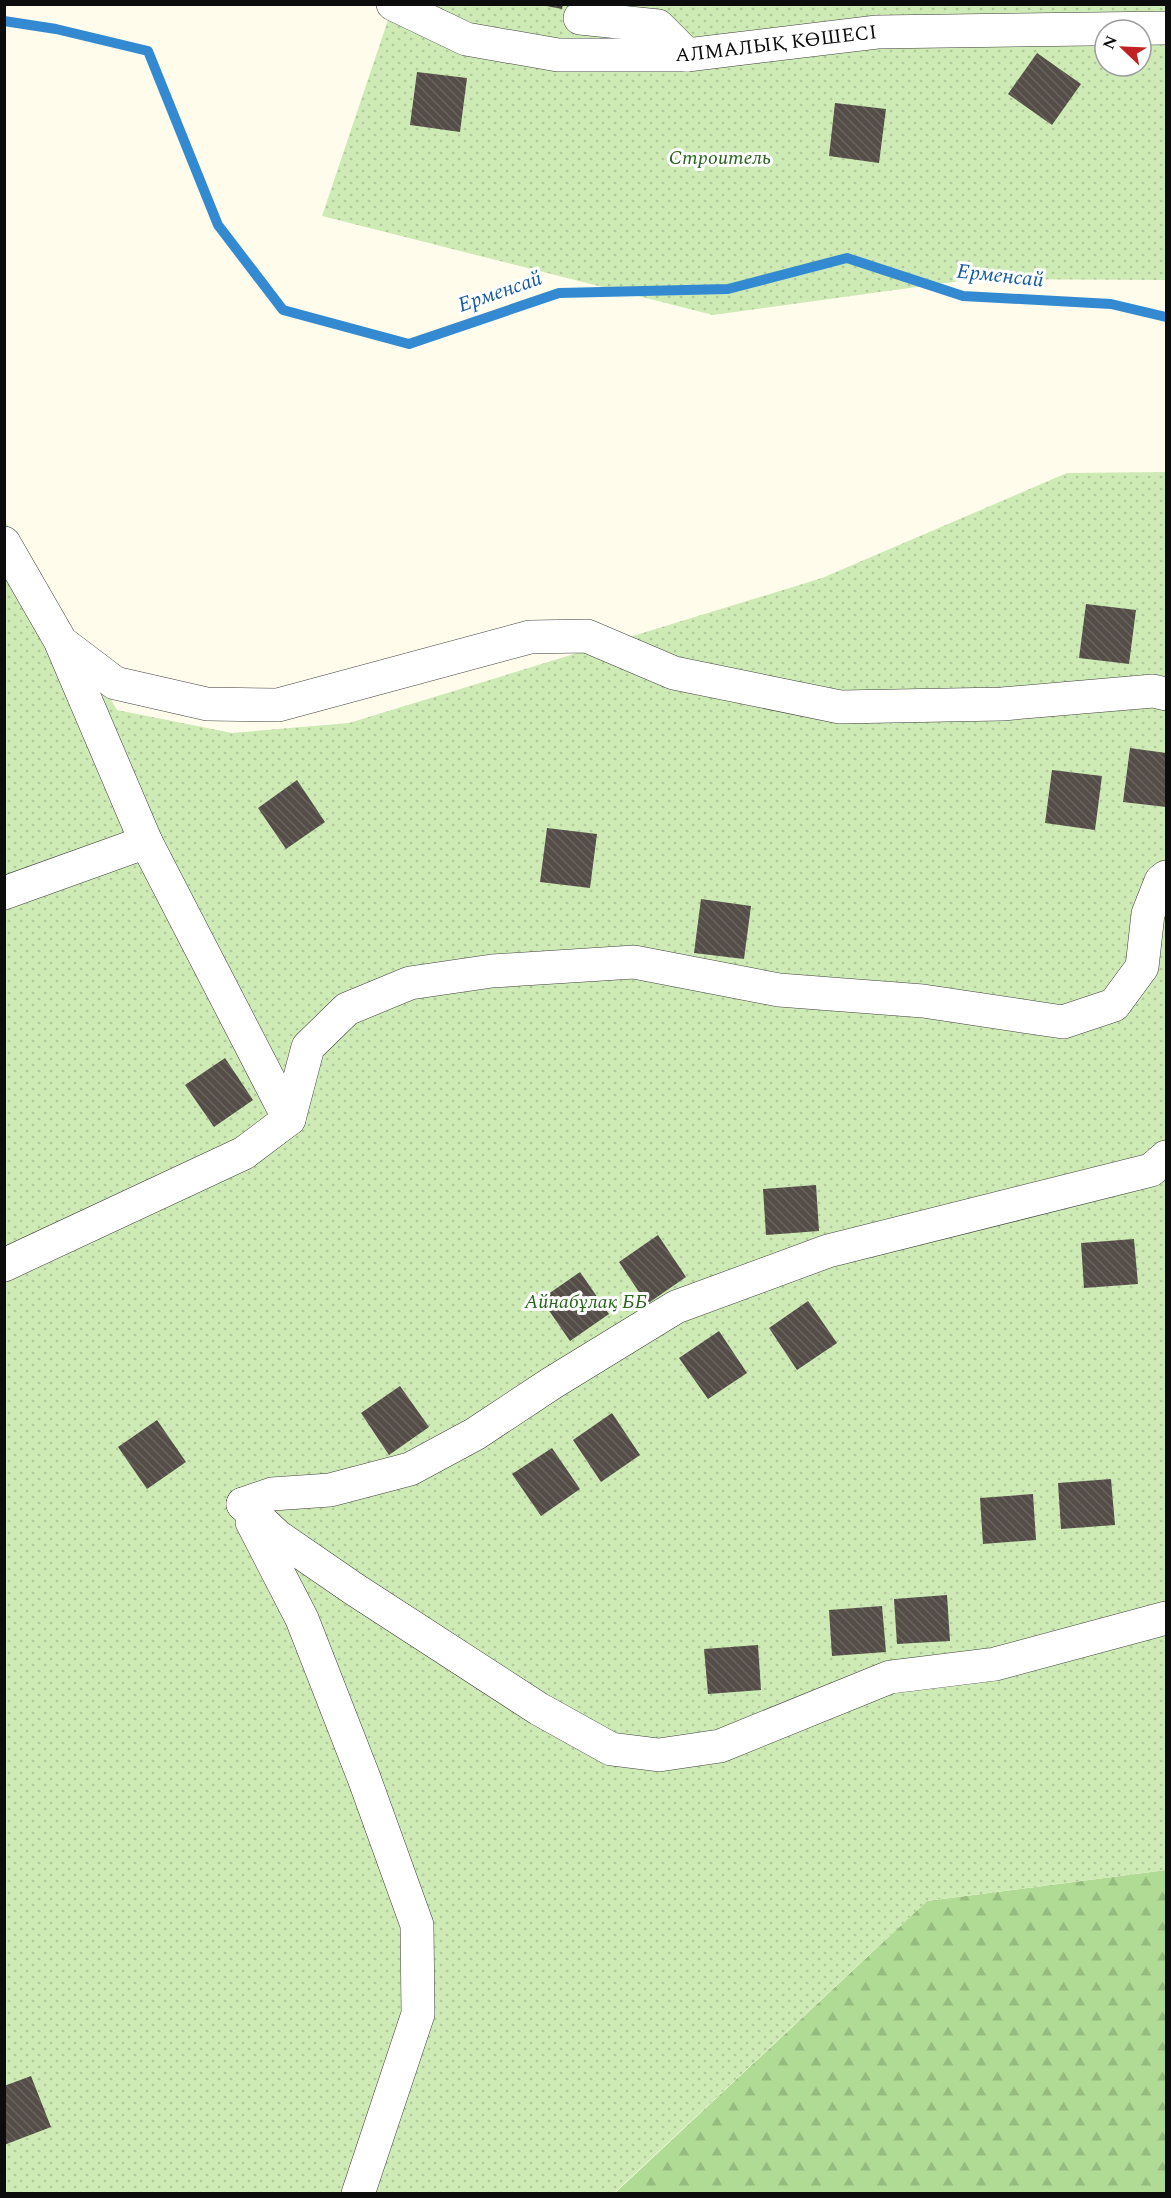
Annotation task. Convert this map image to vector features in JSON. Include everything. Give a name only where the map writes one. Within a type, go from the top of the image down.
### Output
[{"type":"street","name":"АЛМАЛЫҚ КӨШЕСІ","points":[[393,4],[466,39],[558,55],[687,55],[877,32],[1167,28]]},
{"type":"street","points":[[580,18],[658,26],[687,55]]},
{"type":"street","points":[[7,554],[61,642],[146,842],[289,1119]]},
{"type":"street","points":[[61,642],[115,683],[207,704],[278,705],[530,637],[587,636],[674,673],[840,707],[1002,704],[1153,691],[1167,694]]},
{"type":"street","points":[[4,893],[146,842]]},
{"type":"street","points":[[4,1265],[244,1153],[289,1119],[308,1047],[347,1009],[410,983],[492,971],[634,962],[779,990],[923,1001],[1063,1022],[1114,1005],[1142,967],[1148,914],[1161,881],[1167,877]]},
{"type":"street","points":[[243,1504],[272,1494],[330,1490],[410,1469],[475,1434],[552,1383],[676,1307],[828,1251],[1151,1170],[1167,1157]]},
{"type":"street","points":[[243,1504],[277,1536],[373,1602],[539,1709],[611,1749],[659,1755],[720,1746],[890,1677],[995,1664],[1167,1618]]},
{"type":"street","points":[[243,1504],[302,1619],[364,1778],[417,1925],[418,2014],[358,2193]]},
{"type":"green space","name":"Строитель","points":[[393,5],[1166,5],[1166,280],[975,279],[713,315],[322,216]]},
{"type":"green space","name":"Айнабұлақ ББ","points":[[1166,472],[1166,1870],[927,1901],[614,2193],[5,2193],[4,519],[117,710],[232,733],[349,723],[822,578],[1067,473]]},
{"type":"green space","points":[[1166,1870],[1166,2193],[614,2194],[927,1901]]},
{"type":"building","points":[[536,4],[563,4],[562,9]]},
{"type":"building","points":[[1037,53],[1081,84],[1052,125],[1008,94]]},
{"type":"building","points":[[417,72],[467,78],[460,132],[410,125]]},
{"type":"building","points":[[835,103],[886,109],[879,163],[829,156]]},
{"type":"building","points":[[1086,604],[1136,610],[1129,664],[1079,658]]},
{"type":"building","points":[[1130,748],[1166,753],[1166,807],[1123,802]]},
{"type":"building","points":[[1052,770],[1102,776],[1095,830],[1045,823]]},
{"type":"building","points":[[297,780],[325,822],[286,849],[258,808]]},
{"type":"building","points":[[547,828],[597,834],[590,888],[540,882]]},
{"type":"building","points":[[701,899],[751,906],[744,959],[694,953]]},
{"type":"building","points":[[225,1058],[253,1100],[214,1127],[185,1085]]},
{"type":"building","points":[[816,1185],[819,1231],[766,1235],[763,1189]]},
{"type":"building","points":[[658,1235],[686,1277],[647,1304],[619,1262]]},
{"type":"building","points":[[1134,1239],[1138,1284],[1084,1288],[1081,1243]]},
{"type":"building","points":[[580,1272],[609,1314],[570,1341],[541,1299]]},
{"type":"building","points":[[808,1301],[837,1343],[797,1370],[769,1328]]},
{"type":"building","points":[[719,1331],[747,1373],[708,1399],[679,1358]]},
{"type":"building","points":[[400,1386],[429,1427],[389,1455],[361,1413]]},
{"type":"building","points":[[612,1413],[640,1455],[601,1482],[573,1440]]},
{"type":"building","points":[[157,1420],[186,1462],[147,1489],[118,1447]]},
{"type":"building","points":[[552,1448],[580,1489],[541,1516],[512,1474]]},
{"type":"building","points":[[1111,1479],[1115,1525],[1061,1529],[1058,1483]]},
{"type":"building","points":[[1033,1494],[1036,1540],[983,1544],[980,1498]]},
{"type":"building","points":[[947,1595],[950,1641],[897,1644],[894,1599]]},
{"type":"building","points":[[882,1606],[886,1652],[832,1656],[829,1610]]},
{"type":"building","points":[[758,1645],[761,1690],[708,1694],[704,1649]]},
{"type":"building","points":[[31,2076],[51,2127],[4,2145],[4,2086]]},
{"type":"waterway","name":"Ерменсай","points":[[4,21],[56,29],[148,51],[218,225],[283,310],[409,344],[559,293],[728,289],[847,258],[963,296],[1111,304],[1166,317]]}]
